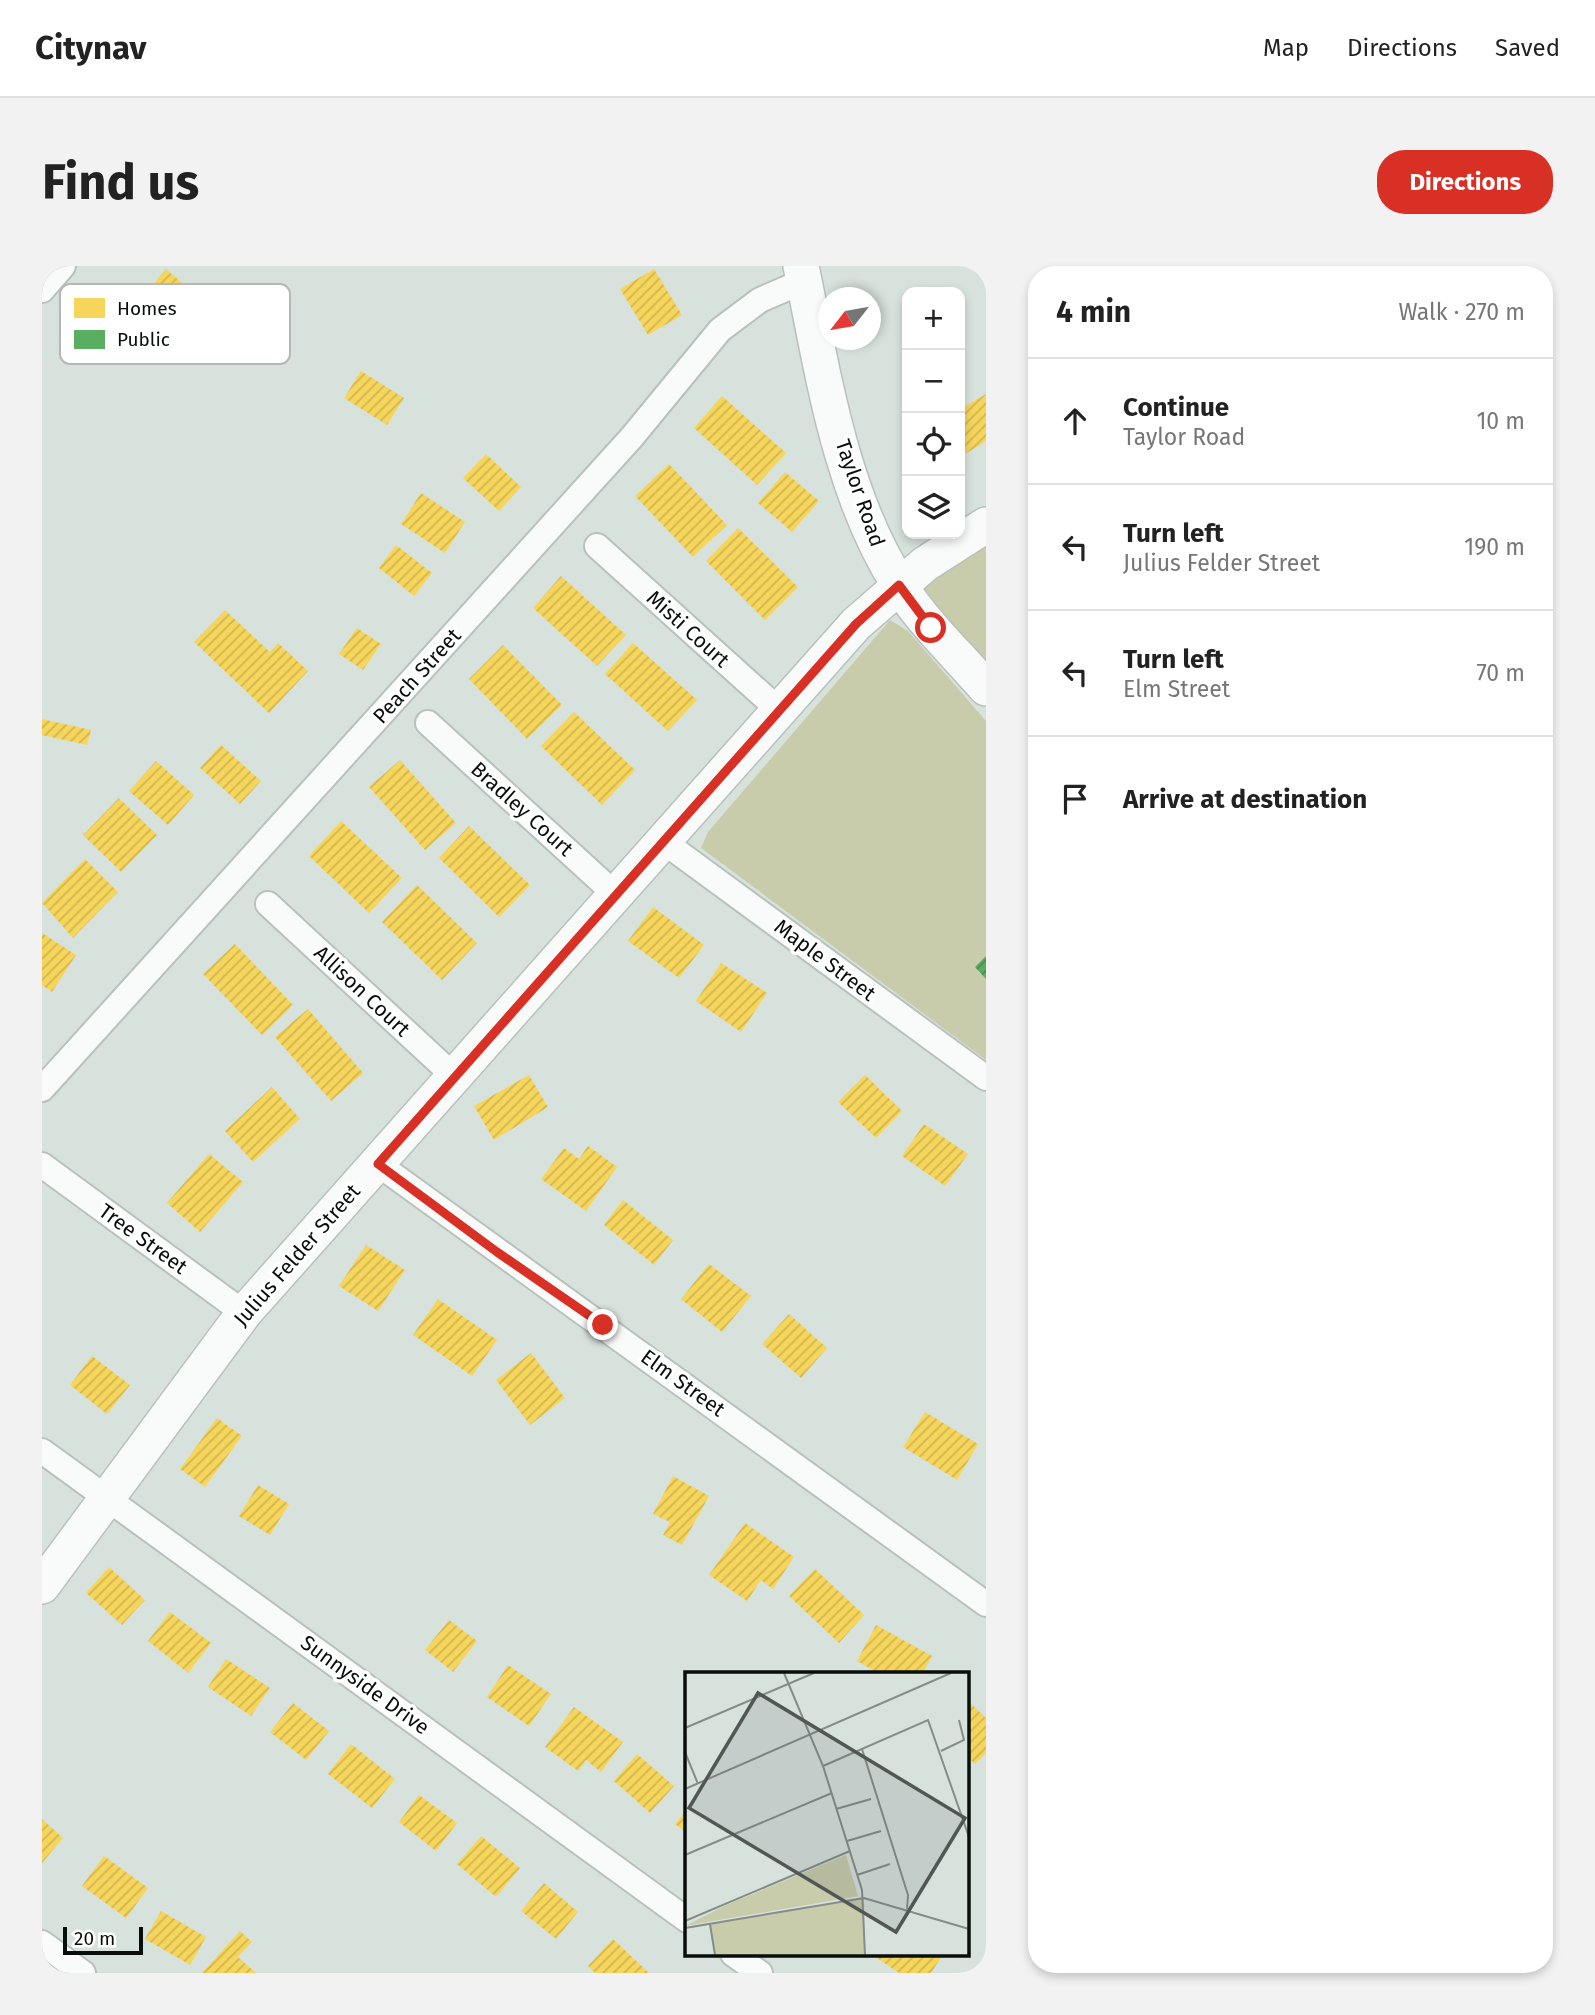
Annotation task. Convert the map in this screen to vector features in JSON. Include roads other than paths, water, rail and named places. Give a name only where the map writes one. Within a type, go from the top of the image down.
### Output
[{"type":"street","points":[[42,290],[63,266]]},
{"type":"street","name":"Taylor Road","points":[[803,274],[834,417],[872,537],[899,585],[931,628],[986,688]]},
{"type":"street","name":"Peach Street","points":[[42,1089],[623,447],[720,330],[760,300],[803,274]]},
{"type":"street","name":"Julius Felder Street","points":[[42,1587],[244,1313],[456,1078],[856,624],[899,585],[986,525]]},
{"type":"street","name":"Misti Court","points":[[597,546],[780,711]]},
{"type":"street","name":"Bradley Court","points":[[428,723],[616,895]]},
{"type":"street","name":"Maple Street","points":[[664,842],[986,1078]]},
{"type":"street","name":"Allison Court","points":[[268,904],[456,1078]]},
{"type":"street","name":"Elm Street","points":[[378,1164],[986,1604]]},
{"type":"street","name":"Tree Street","points":[[42,1165],[244,1313]]},
{"type":"street","name":"Sunnyside Drive","points":[[42,1451],[685,1919]]},
{"type":"street","points":[[42,1943],[83,1973]]},
{"type":"street","points":[[734,1955],[760,1973]]}]
